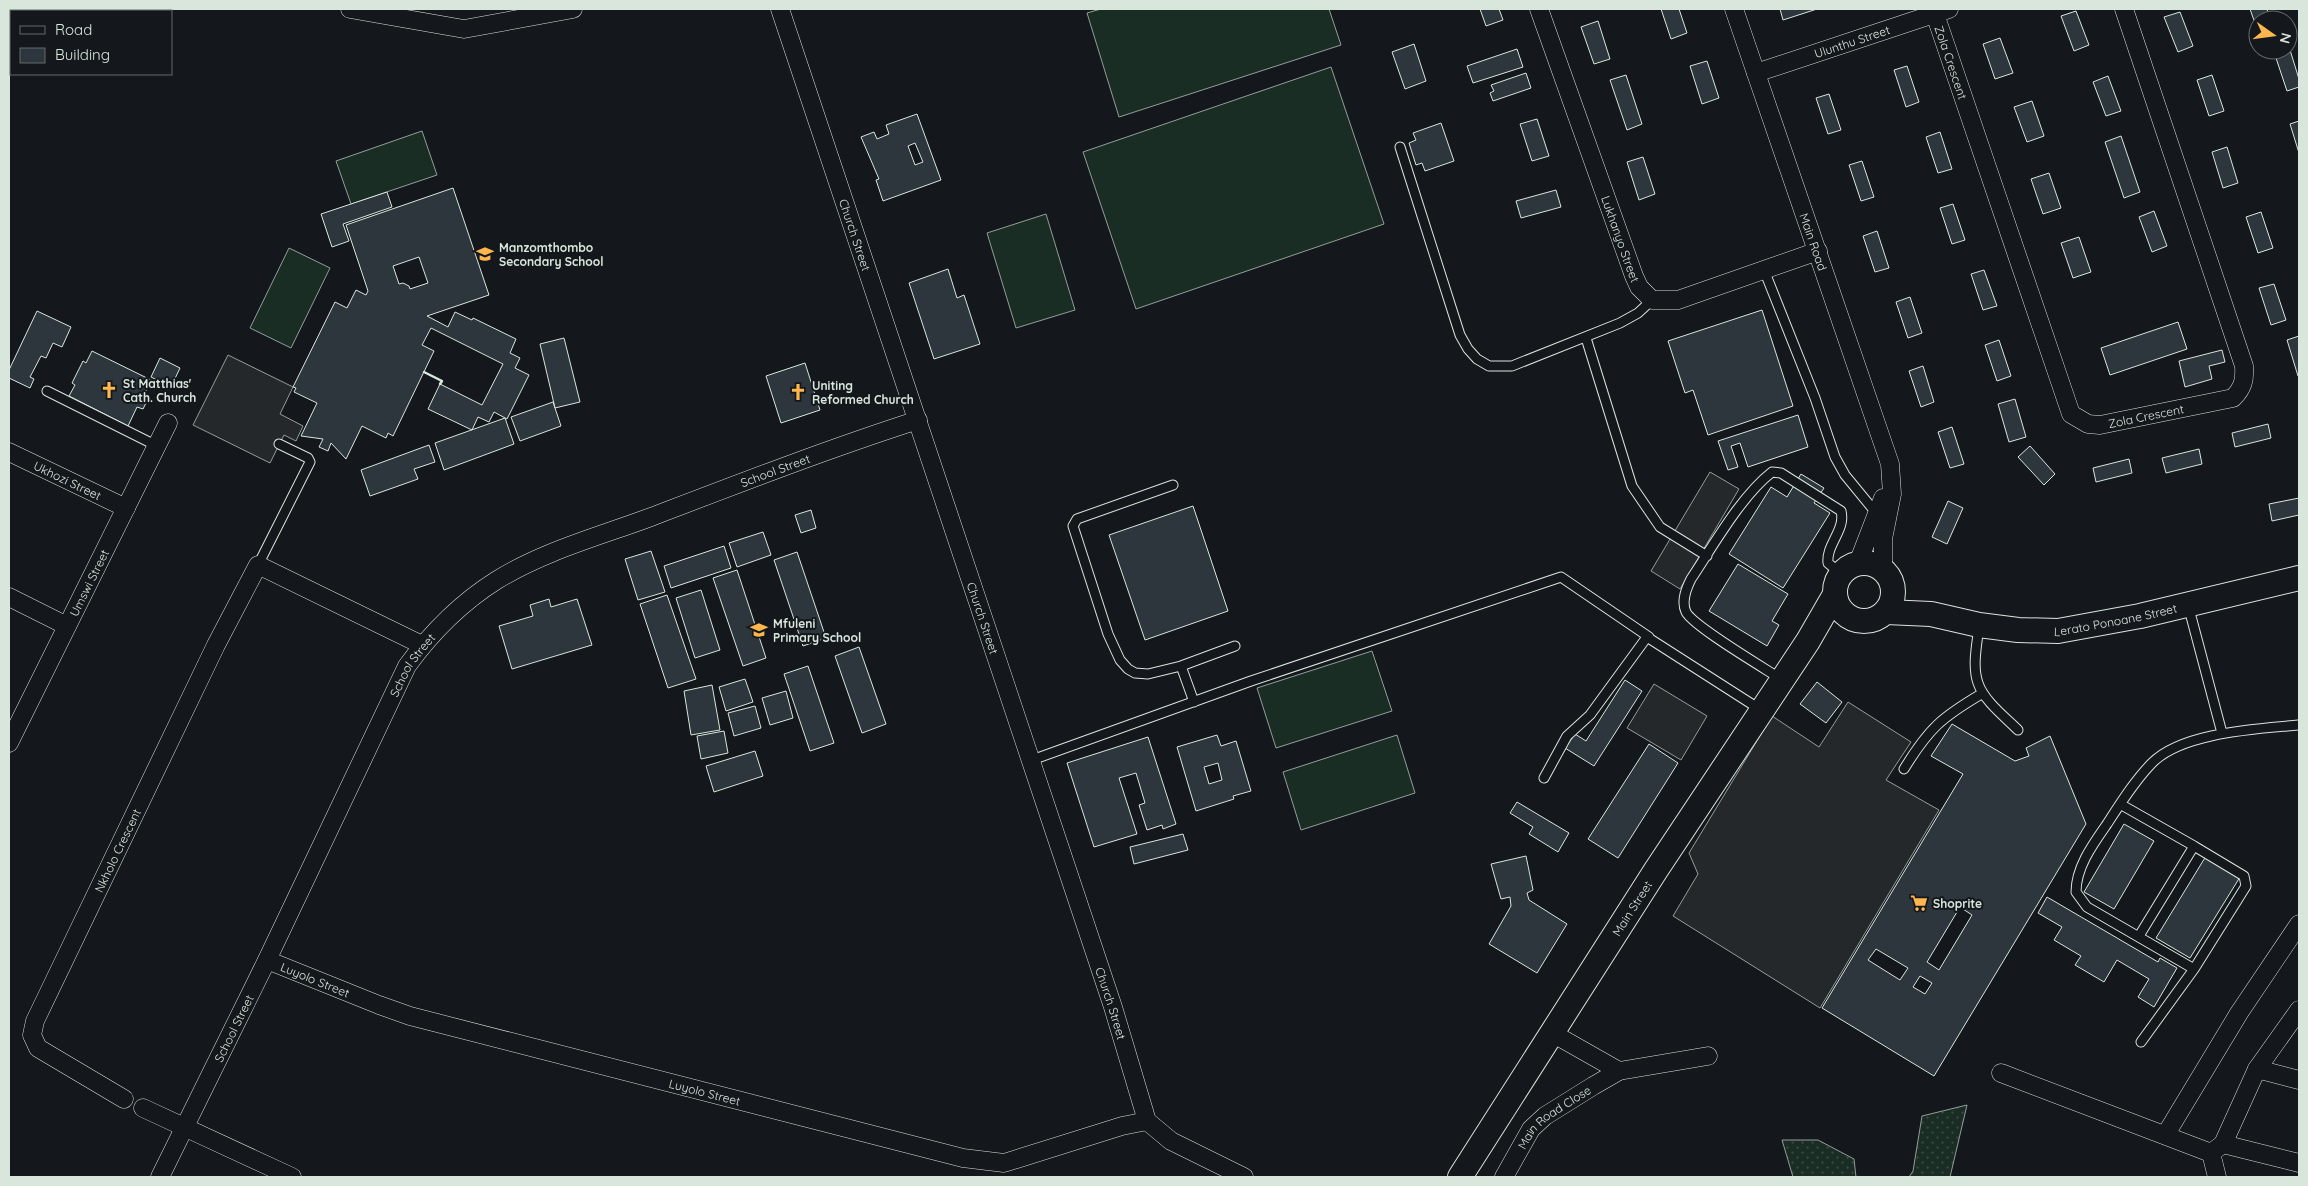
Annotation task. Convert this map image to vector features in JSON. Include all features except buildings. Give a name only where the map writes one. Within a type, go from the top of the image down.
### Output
[{"type":"street","points":[[350,9],[464,29],[573,9]]},
{"type":"street","name":"Church Street","points":[[780,9],[1032,760],[1113,1007],[1147,1121]]},
{"type":"street","name":"Lukhanyo Street","points":[[1539,9],[1634,276],[1639,287],[1652,300]]},
{"type":"street","name":"Main Road","points":[[1734,9],[1888,457],[1892,476],[1892,494],[1883,539],[1887,576]]},
{"type":"street","name":"Zola Crescent","points":[[1942,11],[2071,414],[2088,424],[2100,426],[2233,398],[2243,386],[2245,377],[2242,359],[2124,9]]},
{"type":"street","name":"Ulunthu Street","points":[[1756,73],[1942,11]]},
{"type":"street","points":[[1652,300],[1678,300],[1818,251]]},
{"type":"street","name":"School Street","points":[[160,1177],[267,960],[407,666],[422,645],[478,593],[498,579],[548,555],[838,446],[918,420]]},
{"type":"street","name":"Umswi Street","points":[[9,743],[168,422]]},
{"type":"street","name":"Ukhozi Street","points":[[9,452],[126,508]]},
{"type":"street","points":[[1844,578],[1876,565],[1887,576],[1893,592],[1886,612],[1870,621],[1859,621],[1850,618],[1837,605],[1844,578],[1876,514],[1892,476]]},
{"type":"street","points":[[258,565],[422,645]]},
{"type":"street","name":"Nkholo Crescent","points":[[124,1099],[38,1048],[32,1035],[35,1021],[212,654],[258,565]]},
{"type":"street","name":"Lerato Ponoane Street","points":[[1887,576],[1931,614]]},
{"type":"street","name":"Main Street","points":[[1460,1177],[1761,710],[1808,641],[1844,578]]},
{"type":"street","name":"Lerato Ponoane Street","points":[[1886,612],[1931,614],[1979,625],[2034,632],[2058,630],[2188,604],[2299,578]]},
{"type":"street","points":[[9,597],[67,626]]},
{"type":"street","name":"Main Street","points":[[1808,641],[1850,618]]},
{"type":"street","points":[[2166,1134],[2239,1013],[2299,924]]},
{"type":"street","name":"Luyolo Street","points":[[267,960],[379,1006],[410,1016],[1006,1170],[1122,1126],[1147,1121]]},
{"type":"street","points":[[2217,1177],[2217,1148],[2257,1069],[2296,1020]]},
{"type":"street","points":[[1552,1032],[1618,1071]]},
{"type":"street","name":"Main Road Close","points":[[1504,1177],[1531,1130],[1545,1116],[1618,1071],[1708,1056]]},
{"type":"street","points":[[2257,1069],[2299,1080]]},
{"type":"street","points":[[2002,1072],[2166,1134],[2217,1148],[2299,1163]]},
{"type":"street","points":[[143,1108],[292,1177]]},
{"type":"street","points":[[1147,1121],[1171,1141],[1244,1177]]},
{"type":"lane","points":[[1400,147],[1460,335],[1468,349],[1477,359],[1489,366],[1512,366],[1538,354],[1586,338],[1626,320],[1652,300]]},
{"type":"lane","points":[[1764,270],[1815,398],[1836,457],[1845,475],[1876,514]]},
{"type":"lane","points":[[1586,338],[1632,486],[1660,527],[1707,556]]},
{"type":"lane","points":[[47,391],[157,446]]},
{"type":"lane","name":"Nkholo Crescent","points":[[258,565],[299,486],[309,460],[280,444]]},
{"type":"lane","points":[[1782,679],[1723,641],[1686,614],[1684,604],[1685,591],[1707,556],[1760,483],[1772,472],[1781,473],[1842,511],[1843,518],[1830,547],[1828,563],[1844,578]]},
{"type":"lane","points":[[1173,484],[1077,519],[1073,526],[1108,634],[1120,660],[1134,673],[1140,674],[1181,666],[1235,646]]},
{"type":"lane","points":[[1032,760],[1194,702],[1561,577],[1761,710]]},
{"type":"lane","points":[[2188,604],[2222,733]]},
{"type":"lane","points":[[1979,625],[1975,666],[1978,683],[1983,693],[2018,730]]},
{"type":"lane","points":[[1544,778],[1567,736],[1590,715],[1645,638],[1649,637]]},
{"type":"lane","points":[[1181,666],[1194,702]]},
{"type":"lane","points":[[1904,769],[1929,731],[1939,721],[1983,693]]},
{"type":"lane","points":[[2194,969],[2087,907],[2076,892],[2078,873],[2096,839],[2120,804],[2156,759],[2178,746],[2222,733],[2298,725]]},
{"type":"lane","points":[[2120,804],[2194,846],[2244,876],[2247,880],[2246,886],[2194,969],[2141,1042]]},
{"type":"lane","points":[[2139,936],[2194,846]]},
{"type":"green space","points":[[1101,9],[1329,9],[1341,45],[1119,117],[1087,13]]},
{"type":"green space","points":[[1331,67],[1384,224],[1136,309],[1083,152]]},
{"type":"green space","points":[[422,131],[437,175],[351,204],[336,161]]},
{"type":"green space","points":[[1046,214],[1075,310],[1016,328],[987,233]]},
{"type":"green space","points":[[289,248],[330,268],[291,348],[250,328]]},
{"type":"green space","points":[[1372,651],[1392,711],[1276,748],[1257,688]]},
{"type":"green space","points":[[1397,735],[1415,793],[1301,830],[1283,772]]},
{"type":"green space","points":[[1967,1105],[1950,1177],[1909,1177],[1913,1171],[1922,1116]]},
{"type":"green space","points":[[1782,1140],[1818,1140],[1854,1159],[1856,1177],[1793,1177]]},
{"type":"shaded area","points":[[228,355],[293,387],[280,414],[303,426],[296,441],[284,435],[270,463],[193,425]]},
{"type":"shaded area","points":[[1710,472],[1739,489],[1680,589],[1651,571]]},
{"type":"shaded area","points":[[1654,684],[1707,716],[1681,760],[1627,728]]},
{"type":"shaded area","points":[[1848,702],[1911,742],[1886,780],[1939,810],[1820,1008],[1673,916],[1698,874],[1689,853],[1772,716],[1819,747]]},
{"type":"wall","points":[[424,372],[442,381],[440,384]]},
{"type":"place","name":"Manzomthombo Secondary School","points":[[485,254]]},
{"type":"place","name":"St Matthias' Cath. Church","points":[[109,390]]},
{"type":"place","name":"Uniting Reformed Church","points":[[798,392]]},
{"type":"place","name":"Mfuleni Primary School","points":[[759,630]]},
{"type":"place","name":"Shoprite","points":[[1919,903]]}]
